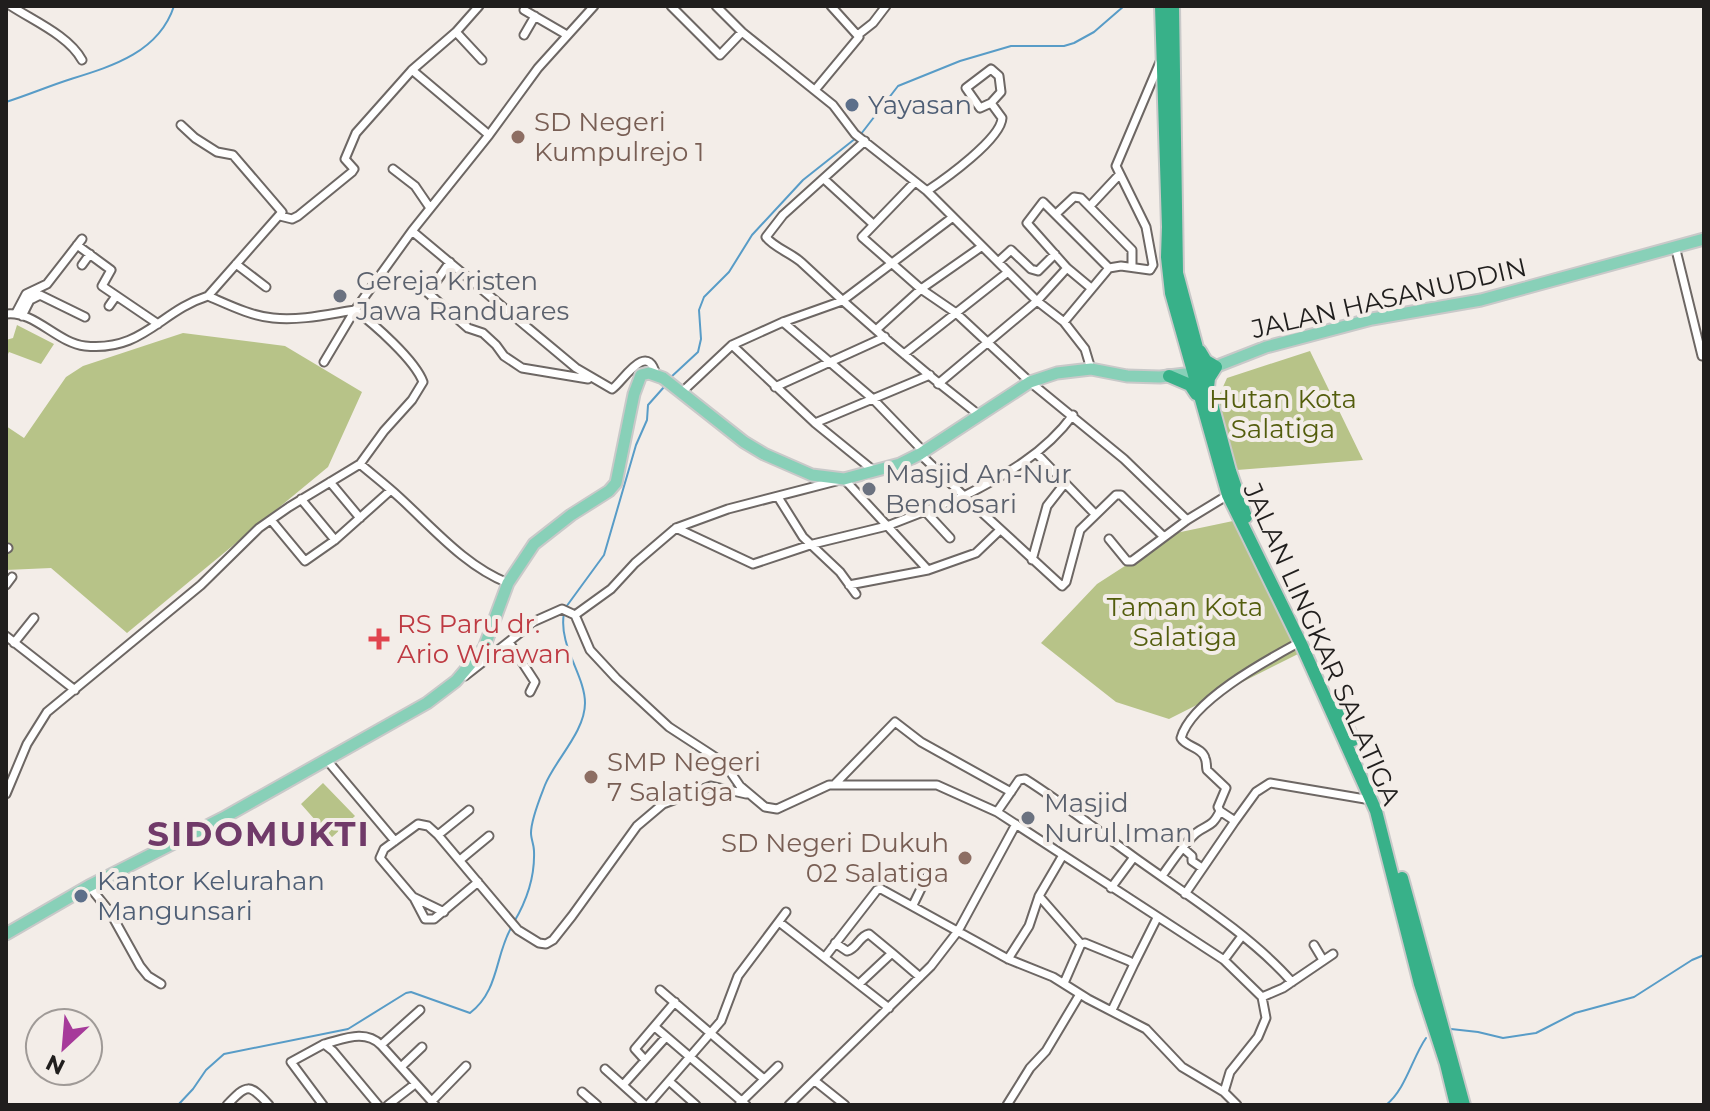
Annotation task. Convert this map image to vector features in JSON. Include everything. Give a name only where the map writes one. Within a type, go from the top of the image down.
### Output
[{"type":"highway","name":"JALAN LINGKAR SALATIGA","points":[[1161,6],[1168,55]]},
{"type":"highway","name":"JALAN LINGKAR SALATIGA","points":[[1173,6],[1168,55],[1167,257],[1171,293],[1186,330],[1207,404],[1246,517],[1371,800],[1456,1105]]},
{"type":"highway","points":[[1186,330],[1204,358],[1216,367],[1208,381],[1207,404]]},
{"type":"highway","points":[[1169,376],[1178,371],[1182,363],[1186,330]]},
{"type":"highway","points":[[1169,376],[1190,385],[1207,404]]},
{"type":"highway","name":"JALAN LINGKAR SALATIGA","points":[[1207,404],[1228,495],[1345,720],[1381,805],[1464,1105]]},
{"type":"main road","name":"JALAN HASANUDDIN","points":[[660,380],[764,454],[812,475],[844,479],[922,453],[1030,382],[1057,373],[1091,369],[1127,376],[1198,373],[1266,347],[1372,319],[1481,300],[1704,239]]},
{"type":"main road","points":[[7,931],[223,818],[412,713],[456,681],[484,648],[508,583],[526,554],[544,534],[609,491],[616,483],[660,380]]},
{"type":"street","points":[[11,6],[59,37],[82,60]]},
{"type":"street","points":[[280,216],[295,218],[354,171],[345,159],[356,133],[412,70],[456,32],[479,6]]},
{"type":"street","points":[[324,362],[355,310],[412,231],[538,68],[594,6]]},
{"type":"street","points":[[671,6],[720,55],[742,32]]},
{"type":"street","points":[[716,6],[742,32],[819,85],[860,138],[927,191],[1037,301],[1064,322],[1085,349],[1091,369]]},
{"type":"street","points":[[831,6],[859,34]]},
{"type":"street","points":[[819,85],[858,41],[859,34],[873,23],[886,6]]},
{"type":"street","points":[[524,10],[567,35]]},
{"type":"street","points":[[524,35],[535,16]]},
{"type":"street","points":[[456,32],[482,60]]},
{"type":"street","points":[[1064,322],[1109,268],[1151,269],[1153,265],[1143,220],[1117,170],[1118,158],[1168,55]]},
{"type":"street","points":[[991,69],[998,73],[1002,88],[991,103],[983,108],[977,107],[966,90],[991,69]]},
{"type":"street","points":[[412,70],[489,135]]},
{"type":"street","points":[[927,191],[998,130],[1003,120],[991,103]]},
{"type":"street","points":[[6,314],[19,315],[71,343],[83,346],[132,342],[186,305],[208,296],[280,216],[281,209],[233,155],[217,152],[181,125]]},
{"type":"street","points":[[860,138],[824,179],[783,215],[766,237],[769,242],[789,251],[938,384],[979,415]]},
{"type":"street","points":[[393,169],[415,186],[430,208]]},
{"type":"street","points":[[1090,206],[1119,175]]},
{"type":"street","points":[[824,179],[873,224]]},
{"type":"street","points":[[915,182],[863,237],[891,264],[956,313],[1030,382],[1124,459],[1187,520]]},
{"type":"street","points":[[1057,213],[1077,196],[1132,250],[1132,267]]},
{"type":"street","points":[[1091,288],[1067,268],[1027,223],[1044,201],[1109,268]]},
{"type":"street","points":[[412,231],[567,361],[605,387],[617,387],[639,362],[654,367],[660,380],[783,322],[842,301],[953,217]]},
{"type":"street","points":[[19,315],[26,294],[47,284],[80,242],[111,270],[100,289],[158,324]]},
{"type":"street","points":[[1675,246],[1704,355]]},
{"type":"street","points":[[877,329],[921,289],[981,247]]},
{"type":"street","points":[[998,262],[1011,250],[1036,271],[1055,254]]},
{"type":"street","points":[[82,265],[90,254]]},
{"type":"street","points":[[428,293],[450,262]]},
{"type":"street","points":[[236,264],[266,287]]},
{"type":"street","points":[[938,384],[1037,301],[1067,268]]},
{"type":"street","points":[[904,354],[1008,272]]},
{"type":"street","points":[[417,286],[468,328],[483,333],[504,356],[522,368],[593,380]]},
{"type":"street","points":[[19,315],[30,300],[40,295],[85,317]]},
{"type":"street","points":[[109,306],[116,296]]},
{"type":"street","points":[[208,296],[253,314],[273,318],[295,319],[355,310]]},
{"type":"street","points":[[6,794],[27,744],[47,712],[201,585],[271,520],[360,464],[412,400],[423,382],[420,375],[355,310]]},
{"type":"street","points":[[783,322],[873,399],[964,496],[1062,586],[1066,582],[1080,530],[1116,495],[1121,495],[1164,537]]},
{"type":"street","points":[[775,387],[885,337]]},
{"type":"street","points":[[732,345],[815,423],[874,471]]},
{"type":"street","points":[[815,423],[930,375]]},
{"type":"street","points":[[676,528],[753,564],[813,544],[887,526],[964,496],[1037,454],[1055,439],[1073,415]]},
{"type":"street","points":[[1037,454],[1095,514]]},
{"type":"street","points":[[360,464],[462,554],[508,583]]},
{"type":"street","points":[[456,681],[535,621],[555,610],[569,612],[605,594],[676,528],[728,509],[844,479],[928,570]]},
{"type":"street","points":[[330,482],[360,518]]},
{"type":"street","points":[[1032,560],[1047,506],[1065,483]]},
{"type":"street","points":[[271,520],[305,561],[335,540],[391,490]]},
{"type":"street","points":[[1109,539],[1130,561],[1228,495]]},
{"type":"street","points":[[778,497],[803,537],[813,544],[856,594]]},
{"type":"street","points":[[301,499],[335,540]]},
{"type":"street","points":[[925,511],[950,538]]},
{"type":"street","points":[[849,585],[928,570],[976,553],[1000,530]]},
{"type":"street","points":[[6,585],[12,577]]},
{"type":"street","points":[[569,612],[594,655],[669,727],[715,757],[738,784],[765,807],[777,809],[822,786],[835,784],[934,785],[997,812],[1224,960],[1262,997],[1265,1023],[1258,1037],[1230,1072],[1224,1092]]},
{"type":"street","points":[[14,643],[34,618]]},
{"type":"street","points":[[6,636],[75,690]]},
{"type":"street","points":[[1235,821],[1218,807],[1225,787],[1207,770],[1206,758],[1201,752],[1183,743],[1182,733],[1201,709],[1253,668],[1300,637]]},
{"type":"street","points":[[509,642],[535,682],[530,692]]},
{"type":"street","points":[[835,784],[895,722],[921,742],[1011,792]]},
{"type":"street","points":[[326,759],[395,841]]},
{"type":"street","points":[[997,812],[1019,780],[1025,779],[1242,936],[1292,982]]},
{"type":"street","points":[[1185,894],[1256,792],[1270,783],[1371,800]]},
{"type":"street","points":[[478,882],[434,919],[425,919],[413,897],[380,858],[384,849],[418,824],[428,826],[460,860],[518,930],[546,944],[553,940],[637,826],[663,804],[684,794],[714,786],[750,795]]},
{"type":"street","points":[[438,835],[469,810]]},
{"type":"street","points":[[1162,876],[1183,848],[1197,833],[1209,827],[1220,811]]},
{"type":"street","points":[[789,1105],[920,977],[958,931],[1016,824]]},
{"type":"street","points":[[460,860],[489,836]]},
{"type":"street","points":[[1183,848],[1192,856],[1192,861],[1202,868]]},
{"type":"street","points":[[1008,959],[1029,926],[1039,896],[1063,855]]},
{"type":"street","points":[[1111,888],[1134,857]]},
{"type":"street","points":[[913,905],[930,870]]},
{"type":"street","points":[[91,885],[140,966],[161,984]]},
{"type":"street","points":[[825,957],[877,890],[881,889],[1008,959],[1064,983],[1146,1029],[1166,1046],[1182,1067],[1224,1092],[1237,1105]]},
{"type":"street","points":[[1039,896],[1081,944]]},
{"type":"street","points":[[413,897],[444,912]]},
{"type":"street","points":[[605,1069],[647,1105],[721,1021],[738,976],[786,912]]},
{"type":"street","points":[[1112,1010],[1157,918]]},
{"type":"street","points":[[779,922],[889,1008]]},
{"type":"street","points":[[835,943],[847,951],[851,950],[863,936],[869,934],[920,977]]},
{"type":"street","points":[[1224,960],[1242,936]]},
{"type":"street","points":[[1081,944],[1089,943],[1134,964]]},
{"type":"street","points":[[1064,983],[1081,944]]},
{"type":"street","points":[[1314,945],[1323,960]]},
{"type":"street","points":[[859,984],[892,953]]},
{"type":"street","points":[[1262,997],[1292,982],[1333,954]]},
{"type":"street","points":[[660,990],[764,1079]]},
{"type":"street","points":[[1007,1105],[1030,1068],[1046,1051],[1080,994]]},
{"type":"street","points":[[645,1060],[635,1050],[675,1002]]},
{"type":"street","points":[[381,1045],[420,1010]]},
{"type":"street","points":[[655,1027],[742,1104],[778,1066]]},
{"type":"street","points":[[323,1105],[291,1062],[324,1044],[362,1035],[374,1038],[433,1103],[466,1066]]},
{"type":"street","points":[[623,1085],[666,1037]]},
{"type":"street","points":[[324,1044],[378,1105]]},
{"type":"street","points":[[401,1067],[422,1047]]},
{"type":"street","points":[[815,1081],[845,1105]]},
{"type":"street","points":[[670,1082],[696,1105]]},
{"type":"street","points":[[388,1105],[415,1084]]},
{"type":"street","points":[[227,1105],[242,1089],[250,1088],[269,1105]]},
{"type":"street","points":[[582,1092],[597,1105]]},
{"type":"green space","points":[[17,325],[54,344],[41,364],[9,352],[6,358],[6,340],[13,338]]},
{"type":"green space","points":[[183,333],[285,346],[362,392],[328,467],[127,633],[51,568],[6,570],[6,426],[24,438],[66,377],[83,366]]},
{"type":"green space","name":"Hutan Kota Salatiga","points":[[1310,351],[1363,460],[1237,470],[1218,398],[1227,378]]},
{"type":"green space","name":"Taman Kota Salatiga","points":[[1233,521],[1300,653],[1169,719],[1116,702],[1041,643],[1097,584],[1176,533]]},
{"type":"green space","points":[[323,783],[355,816],[331,838],[301,804]]},
{"type":"waterway","points":[[6,102],[103,69],[133,55],[157,35],[174,6]]},
{"type":"waterway","points":[[861,134],[898,86],[960,61],[1011,46],[1064,46],[1074,43],[1094,32],[1124,6]]},
{"type":"waterway","points":[[670,378],[698,352],[701,339],[699,310],[704,297],[729,272],[752,235],[803,180],[856,138]]},
{"type":"waterway","points":[[566,607],[604,555],[636,445],[647,420],[648,405],[664,387]]},
{"type":"waterway","points":[[514,922],[532,879],[534,851],[531,833],[536,809],[550,775],[584,714],[584,692],[568,649],[564,613]]},
{"type":"waterway","points":[[178,1105],[206,1070],[224,1054],[348,1029],[406,993],[411,992],[470,1013],[491,984],[511,928]]},
{"type":"waterway","points":[[1451,1029],[1503,1038],[1536,1033],[1575,1013],[1634,997],[1704,955]]},
{"type":"waterway","points":[[1386,1105],[1399,1091],[1426,1038]]},
{"type":"place","name":"Yayasan","points":[[852,105]]},
{"type":"place","name":"SD Negeri Kumpulrejo 1","points":[[518,137]]},
{"type":"place","name":"Gereja Kristen Jawa Randuares","points":[[340,296]]},
{"type":"place","name":"Masjid An-Nur Bendosari","points":[[869,489]]},
{"type":"place","name":"RS Paru dr. Ario Wirawan","points":[[379,639]]},
{"type":"place","name":"SMP Negeri 7 Salatiga","points":[[591,777]]},
{"type":"place","name":"Masjid Nurul Iman","points":[[1028,818]]},
{"type":"place","name":"SD Negeri Dukuh 02 Salatiga","points":[[965,858]]},
{"type":"place","name":"Kantor Kelurahan Mangunsari","points":[[81,896]]},
{"type":"district","name":"SIDOMUKTI","points":[[259,834]]}]
